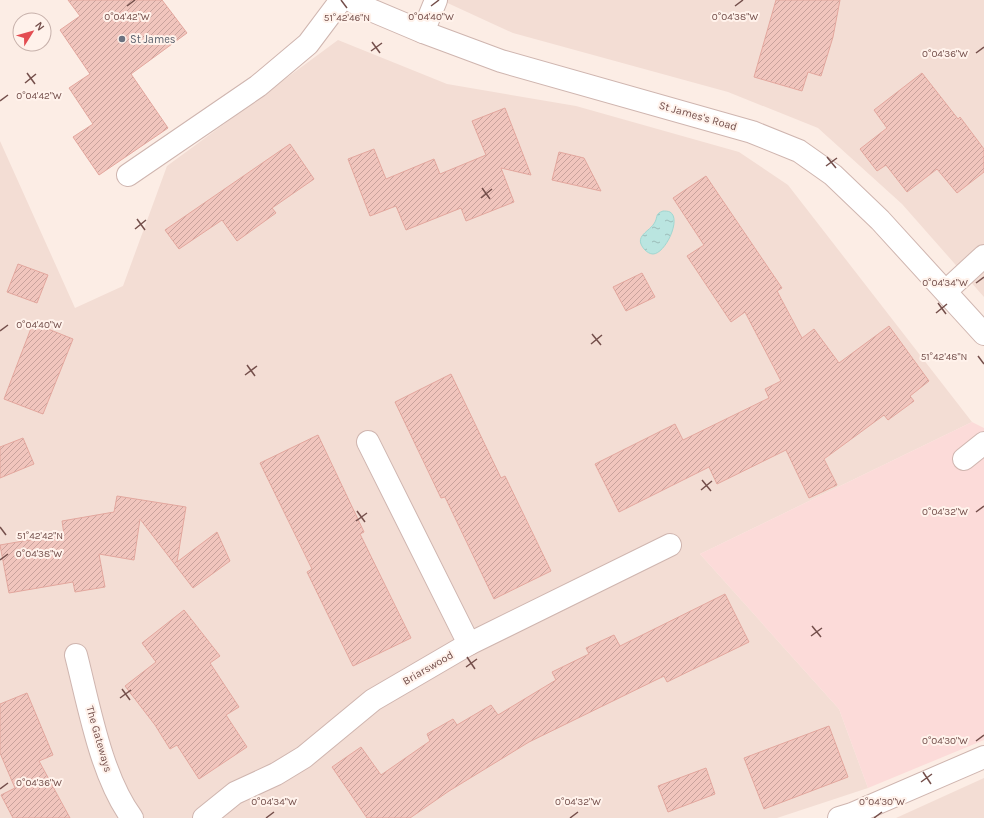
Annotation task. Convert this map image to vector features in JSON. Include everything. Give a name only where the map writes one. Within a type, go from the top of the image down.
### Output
[{"type":"street","points":[[128,175],[258,86],[308,44],[341,0]]},
{"type":"street","name":"St James's Road","points":[[350,0],[423,32],[501,61],[752,132],[799,151],[832,175],[880,220],[984,334]]},
{"type":"street","points":[[423,32],[436,0]]},
{"type":"street","points":[[946,291],[984,256]]},
{"type":"street","points":[[368,442],[469,644]]},
{"type":"street","points":[[964,458],[984,443]]},
{"type":"street","name":"Briarswood","points":[[204,818],[235,793],[276,774],[304,757],[373,700],[469,644],[670,545]]},
{"type":"street","name":"The Gateways","points":[[76,655],[98,740],[110,777],[132,818]]},
{"type":"street","points":[[838,818],[852,814],[984,757]]},
{"type":"shaded area","points":[[441,0],[984,0],[984,297],[902,204],[818,128],[728,92],[513,33]]},
{"type":"shaded area","points":[[338,40],[447,84],[576,106],[739,152],[788,185],[972,422],[700,554],[839,709],[868,788],[777,818],[0,818],[0,141],[75,308],[123,286],[167,166]]},
{"type":"shaded area","points":[[972,422],[984,428],[984,740],[868,788],[839,709],[700,554]]},
{"type":"shaded area","points":[[984,778],[984,818],[896,818]]},
{"type":"water","points":[[663,211],[670,212],[673,216],[673,228],[667,243],[658,252],[651,254],[646,251],[641,245],[640,241],[643,234],[653,226],[658,214]]},
{"type":"building","points":[[68,0],[162,0],[187,33],[131,74],[168,128],[99,175],[73,137],[93,124],[69,88],[90,74],[60,30],[80,16]]},
{"type":"building","points":[[776,0],[840,0],[833,37],[821,76],[808,72],[802,91],[754,77]]},
{"type":"building","points":[[922,73],[958,119],[960,117],[984,149],[984,172],[957,193],[937,169],[907,192],[886,165],[877,171],[860,149],[887,128],[874,110]]},
{"type":"building","points":[[505,108],[531,175],[501,168],[514,202],[466,221],[461,208],[406,230],[396,206],[370,216],[348,159],[374,149],[386,179],[434,159],[440,174],[486,155],[472,121]]},
{"type":"building","points":[[290,144],[314,179],[272,208],[276,213],[237,241],[222,220],[179,249],[165,230]]},
{"type":"building","points":[[559,152],[584,158],[601,191],[552,180]]},
{"type":"building","points":[[706,176],[782,288],[777,291],[802,338],[814,329],[839,363],[889,326],[929,381],[910,396],[914,401],[888,420],[884,415],[824,459],[837,485],[809,498],[786,450],[717,484],[709,467],[619,512],[595,464],[675,424],[683,440],[769,398],[765,389],[781,381],[745,312],[731,322],[687,256],[704,245],[673,198]]},
{"type":"building","points":[[18,264],[48,275],[37,303],[7,292]]},
{"type":"building","points":[[642,273],[655,297],[626,311],[613,287]]},
{"type":"building","points":[[33,323],[73,339],[43,414],[4,399]]},
{"type":"building","points":[[451,374],[501,478],[505,476],[551,571],[494,599],[445,497],[441,498],[395,402]]},
{"type":"building","points":[[318,435],[364,532],[360,534],[411,638],[353,666],[307,572],[312,569],[260,463]]},
{"type":"building","points":[[23,438],[34,464],[0,478],[0,447]]},
{"type":"building","points":[[117,496],[186,507],[177,562],[217,532],[230,561],[193,588],[140,519],[134,560],[99,554],[105,587],[75,592],[73,582],[9,593],[0,545],[64,534],[62,521],[114,512]]},
{"type":"building","points":[[725,594],[749,642],[667,682],[664,676],[529,742],[449,791],[410,818],[367,818],[332,767],[361,747],[381,775],[430,741],[427,734],[453,719],[457,725],[491,705],[498,715],[556,680],[552,672],[589,654],[586,648],[614,635],[620,646]]},
{"type":"building","points":[[184,610],[220,656],[210,663],[239,707],[226,715],[247,747],[199,779],[177,745],[170,749],[155,725],[125,686],[156,662],[142,643]]},
{"type":"building","points":[[27,693],[53,755],[39,761],[70,818],[13,818],[1,795],[15,788],[0,753],[0,704]]},
{"type":"building","points":[[829,726],[848,777],[764,809],[744,758]]},
{"type":"building","points":[[706,768],[715,794],[668,812],[658,786]]},
{"type":"place","name":"St James","points":[[122,39]]}]
